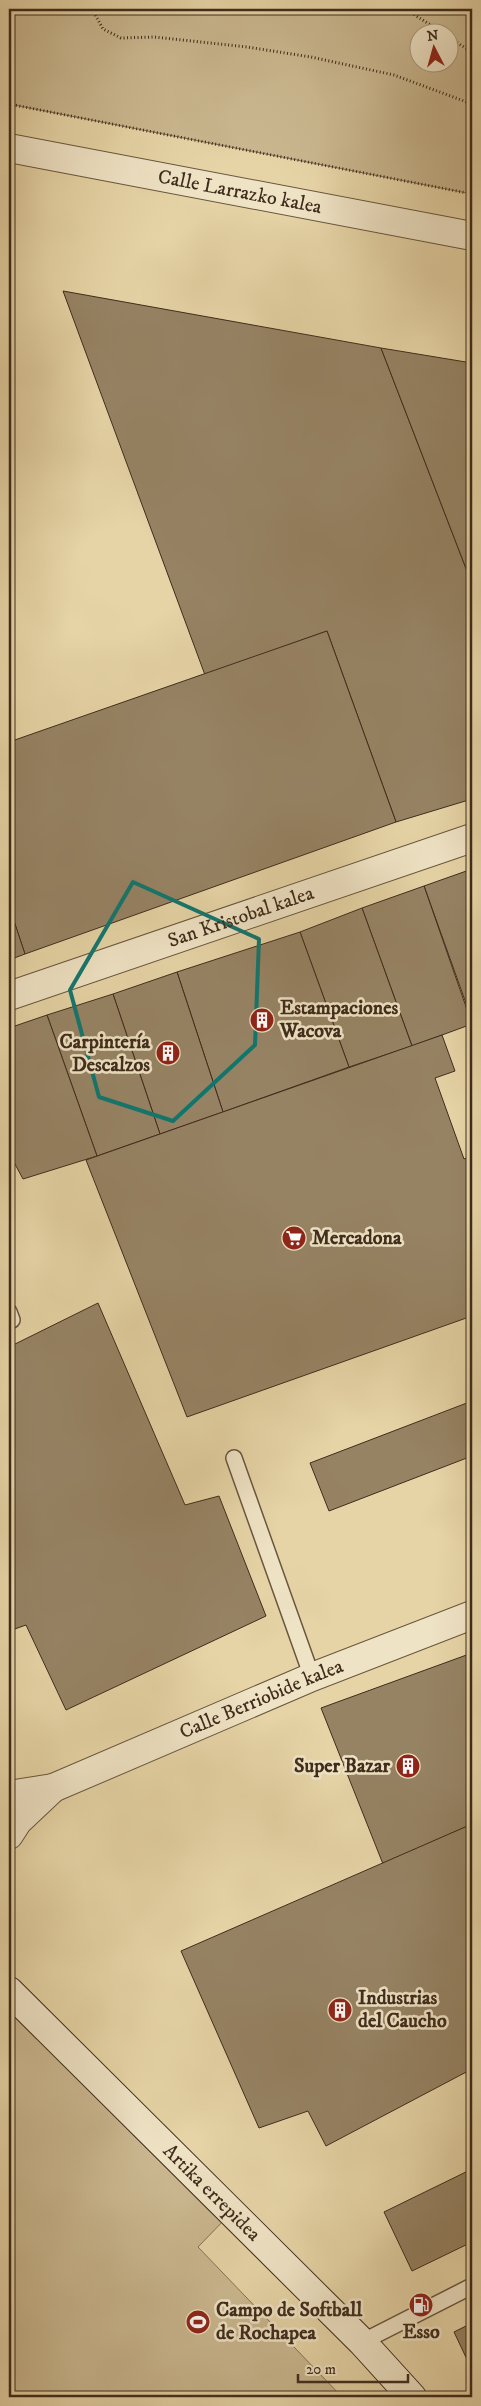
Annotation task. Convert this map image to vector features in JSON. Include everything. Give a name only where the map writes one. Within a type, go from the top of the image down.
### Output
[{"type":"street","name":"Calle Larrazko kalea","points":[[9,148],[472,236]]},
{"type":"street","name":"San Kristobal kalea","points":[[9,996],[472,838]]},
{"type":"street","name":"Calle Berriobide kalea","points":[[9,1795],[53,1788],[312,1676],[472,1615]]},
{"type":"street","name":"Calle Berriobide kalea","points":[[9,1835],[18,1821],[53,1788]]},
{"type":"street","name":"Artika errepidea","points":[[9,1991],[362,2342],[412,2397]]},
{"type":"lane","points":[[9,1312],[12,1320],[9,1321]]},
{"type":"lane","points":[[234,1458],[312,1676]]},
{"type":"lane","points":[[362,2342],[472,2286]]},
{"type":"path","points":[[92,9],[103,29],[121,38],[154,37],[247,46],[311,57],[394,75],[472,104]]},
{"type":"path","points":[[405,9],[426,22]]},
{"type":"path","points":[[458,43],[472,52]]},
{"type":"path","points":[[9,104],[472,194]]},
{"type":"highlighted area","points":[[133,882],[259,939],[255,1045],[173,1121],[99,1097],[70,990]]},
{"type":"shaded area","points":[[9,9],[472,9],[472,194],[9,104]]},
{"type":"shaded area","points":[[9,1989],[231,2213],[198,2247],[342,2397],[9,2397]]},
{"type":"building","points":[[63,291],[381,348],[472,584],[472,799],[396,822],[327,631],[205,675]]},
{"type":"building","points":[[381,348],[472,363],[472,584]]},
{"type":"building","points":[[327,631],[396,822],[25,954],[9,906],[9,742]]},
{"type":"building","points":[[472,869],[472,1020],[424,886]]},
{"type":"building","points":[[424,886],[472,1024],[412,1046],[362,908]]},
{"type":"building","points":[[9,906],[25,954],[9,960]]},
{"type":"building","points":[[362,908],[412,1046],[349,1067],[300,932]]},
{"type":"building","name":"Estampaciones Wacova","points":[[300,932],[349,1067],[223,1112],[177,972]]},
{"type":"building","name":"Carpintería Descalzos","points":[[177,972],[223,1112],[160,1134],[113,994]]},
{"type":"building","points":[[113,994],[160,1134],[97,1156],[47,1015]]},
{"type":"building","points":[[47,1015],[97,1156],[23,1179],[9,1153],[9,1028]]},
{"type":"building","name":"Mercadona","points":[[442,1035],[455,1071],[435,1078],[464,1159],[472,1156],[472,1316],[187,1417],[86,1160]]},
{"type":"building","points":[[98,1303],[185,1505],[219,1496],[266,1616],[66,1710],[26,1625],[9,1631],[9,1347]]},
{"type":"building","points":[[472,1401],[472,1456],[329,1511],[310,1463]]},
{"type":"building","name":"Super Bazar","points":[[472,1653],[472,1824],[383,1864],[321,1708]]},
{"type":"building","name":"Industrias del Caucho","points":[[472,1824],[472,2069],[326,2146],[308,2111],[259,2128],[181,1951]]},
{"type":"building","points":[[472,2169],[472,2242],[412,2271],[384,2212]]},
{"type":"building","points":[[472,2323],[472,2370],[454,2332]]},
{"type":"place","name":"Estampaciones Wacova","points":[[262,1020]]},
{"type":"place","name":"Carpintería Descalzos","points":[[168,1053]]},
{"type":"place","name":"Mercadona","points":[[294,1238]]},
{"type":"place","name":"Super Bazar","points":[[408,1766]]},
{"type":"place","name":"Industrias del Caucho","points":[[340,2010]]},
{"type":"place","name":"Esso","points":[[421,2305]]},
{"type":"place","name":"Campo de Softball de Rochapea","points":[[198,2322]]}]
